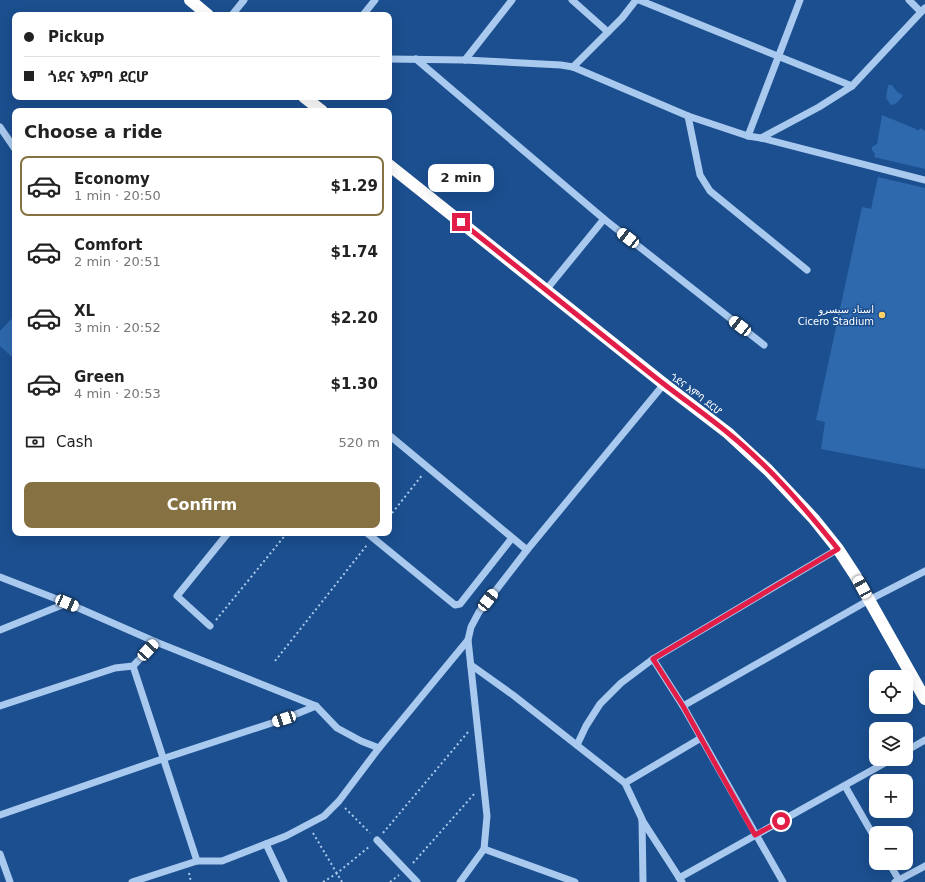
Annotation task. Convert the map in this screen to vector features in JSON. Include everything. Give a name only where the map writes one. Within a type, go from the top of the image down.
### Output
[{"type":"highway","points":[[190,0],[204,12]]},
{"type":"highway","points":[[308,100],[318,108]]},
{"type":"highway","name":"ጎደና እምባ ደርሆ","points":[[392,168],[753,454],[810,515],[838,549],[855,575],[925,699]]},
{"type":"street","points":[[234,12],[244,0]]},
{"type":"street","points":[[365,12],[375,0]]},
{"type":"street","points":[[465,60],[512,0]]},
{"type":"street","points":[[572,0],[608,32]]},
{"type":"street","points":[[573,67],[608,32],[636,0]]},
{"type":"street","points":[[639,0],[852,86]]},
{"type":"street","points":[[748,136],[800,0]]},
{"type":"street","points":[[762,138],[819,107],[852,86],[923,10],[908,0]]},
{"type":"street","points":[[392,59],[465,60],[561,65],[573,67],[688,116],[748,136],[762,138],[925,180]]},
{"type":"street","points":[[416,60],[604,219],[764,345]]},
{"type":"street","points":[[688,116],[700,175],[710,191],[807,270]]},
{"type":"street","points":[[1,131],[12,145]]},
{"type":"street","points":[[546,290],[604,219]]},
{"type":"street","points":[[460,882],[484,849],[487,816],[468,640],[471,627],[479,612],[527,550],[664,384]]},
{"type":"street","points":[[392,440],[527,550]]},
{"type":"street","points":[[210,626],[177,596],[226,536]]},
{"type":"street","points":[[370,536],[455,605],[460,604],[512,538]]},
{"type":"street","points":[[577,745],[586,726],[600,704],[621,683],[653,659],[838,549]]},
{"type":"street","points":[[683,706],[868,600],[925,571]]},
{"type":"street","points":[[0,577],[67,603],[156,642],[316,706],[337,728],[361,741],[379,748]]},
{"type":"street","points":[[0,630],[67,603]]},
{"type":"street","points":[[132,882],[197,861],[222,861],[266,844],[324,816],[339,802],[379,748],[468,640]]},
{"type":"street","points":[[0,706],[115,668],[133,666],[156,642]]},
{"type":"street","points":[[653,659],[683,706],[783,882]]},
{"type":"street","points":[[471,664],[513,694],[625,783],[642,819],[680,880],[755,835],[880,766]]},
{"type":"street","points":[[133,666],[197,861]]},
{"type":"street","points":[[0,816],[164,758],[284,719],[316,706]]},
{"type":"street","points":[[625,783],[701,738]]},
{"type":"street","points":[[913,747],[925,740]]},
{"type":"street","points":[[845,786],[869,828]]},
{"type":"street","points":[[642,819],[643,882]]},
{"type":"street","points":[[377,840],[417,882]]},
{"type":"street","points":[[266,844],[284,882]]},
{"type":"street","points":[[484,849],[575,882]]},
{"type":"street","points":[[0,854],[10,882]]},
{"type":"street","points":[[892,870],[897,881],[925,866]]},
{"type":"path","points":[[392,513],[428,469]]},
{"type":"path","points":[[210,626],[285,536]]},
{"type":"path","points":[[275,661],[368,536]]},
{"type":"path","points":[[323,882],[336,874],[377,840],[477,720]]},
{"type":"path","points":[[390,882],[406,870],[484,783]]},
{"type":"path","points":[[339,802],[377,840]]},
{"type":"path","points":[[308,825],[342,882]]},
{"type":"shaded area","points":[[888,85],[892,85],[897,92],[903,95],[898,102],[893,105],[891,105],[886,98]]},
{"type":"shaded area","points":[[882,115],[916,129],[917,131],[921,128],[925,131],[925,169],[874,157],[875,154],[872,147],[877,144]]},
{"type":"shaded area","name":"استاد سيسرو Cicero Stadium","points":[[878,177],[925,188],[925,469],[821,449],[825,422],[816,420],[862,207],[871,209]]},
{"type":"shaded area","points":[[12,318],[12,357],[0,346],[0,331]]},
{"type":"place","name":"استاد سيسرو Cicero Stadium","points":[[882,315]]},
{"type":"route","points":[[461,222],[753,454],[783,485],[838,549],[653,659],[683,706],[755,835],[781,821]]}]
